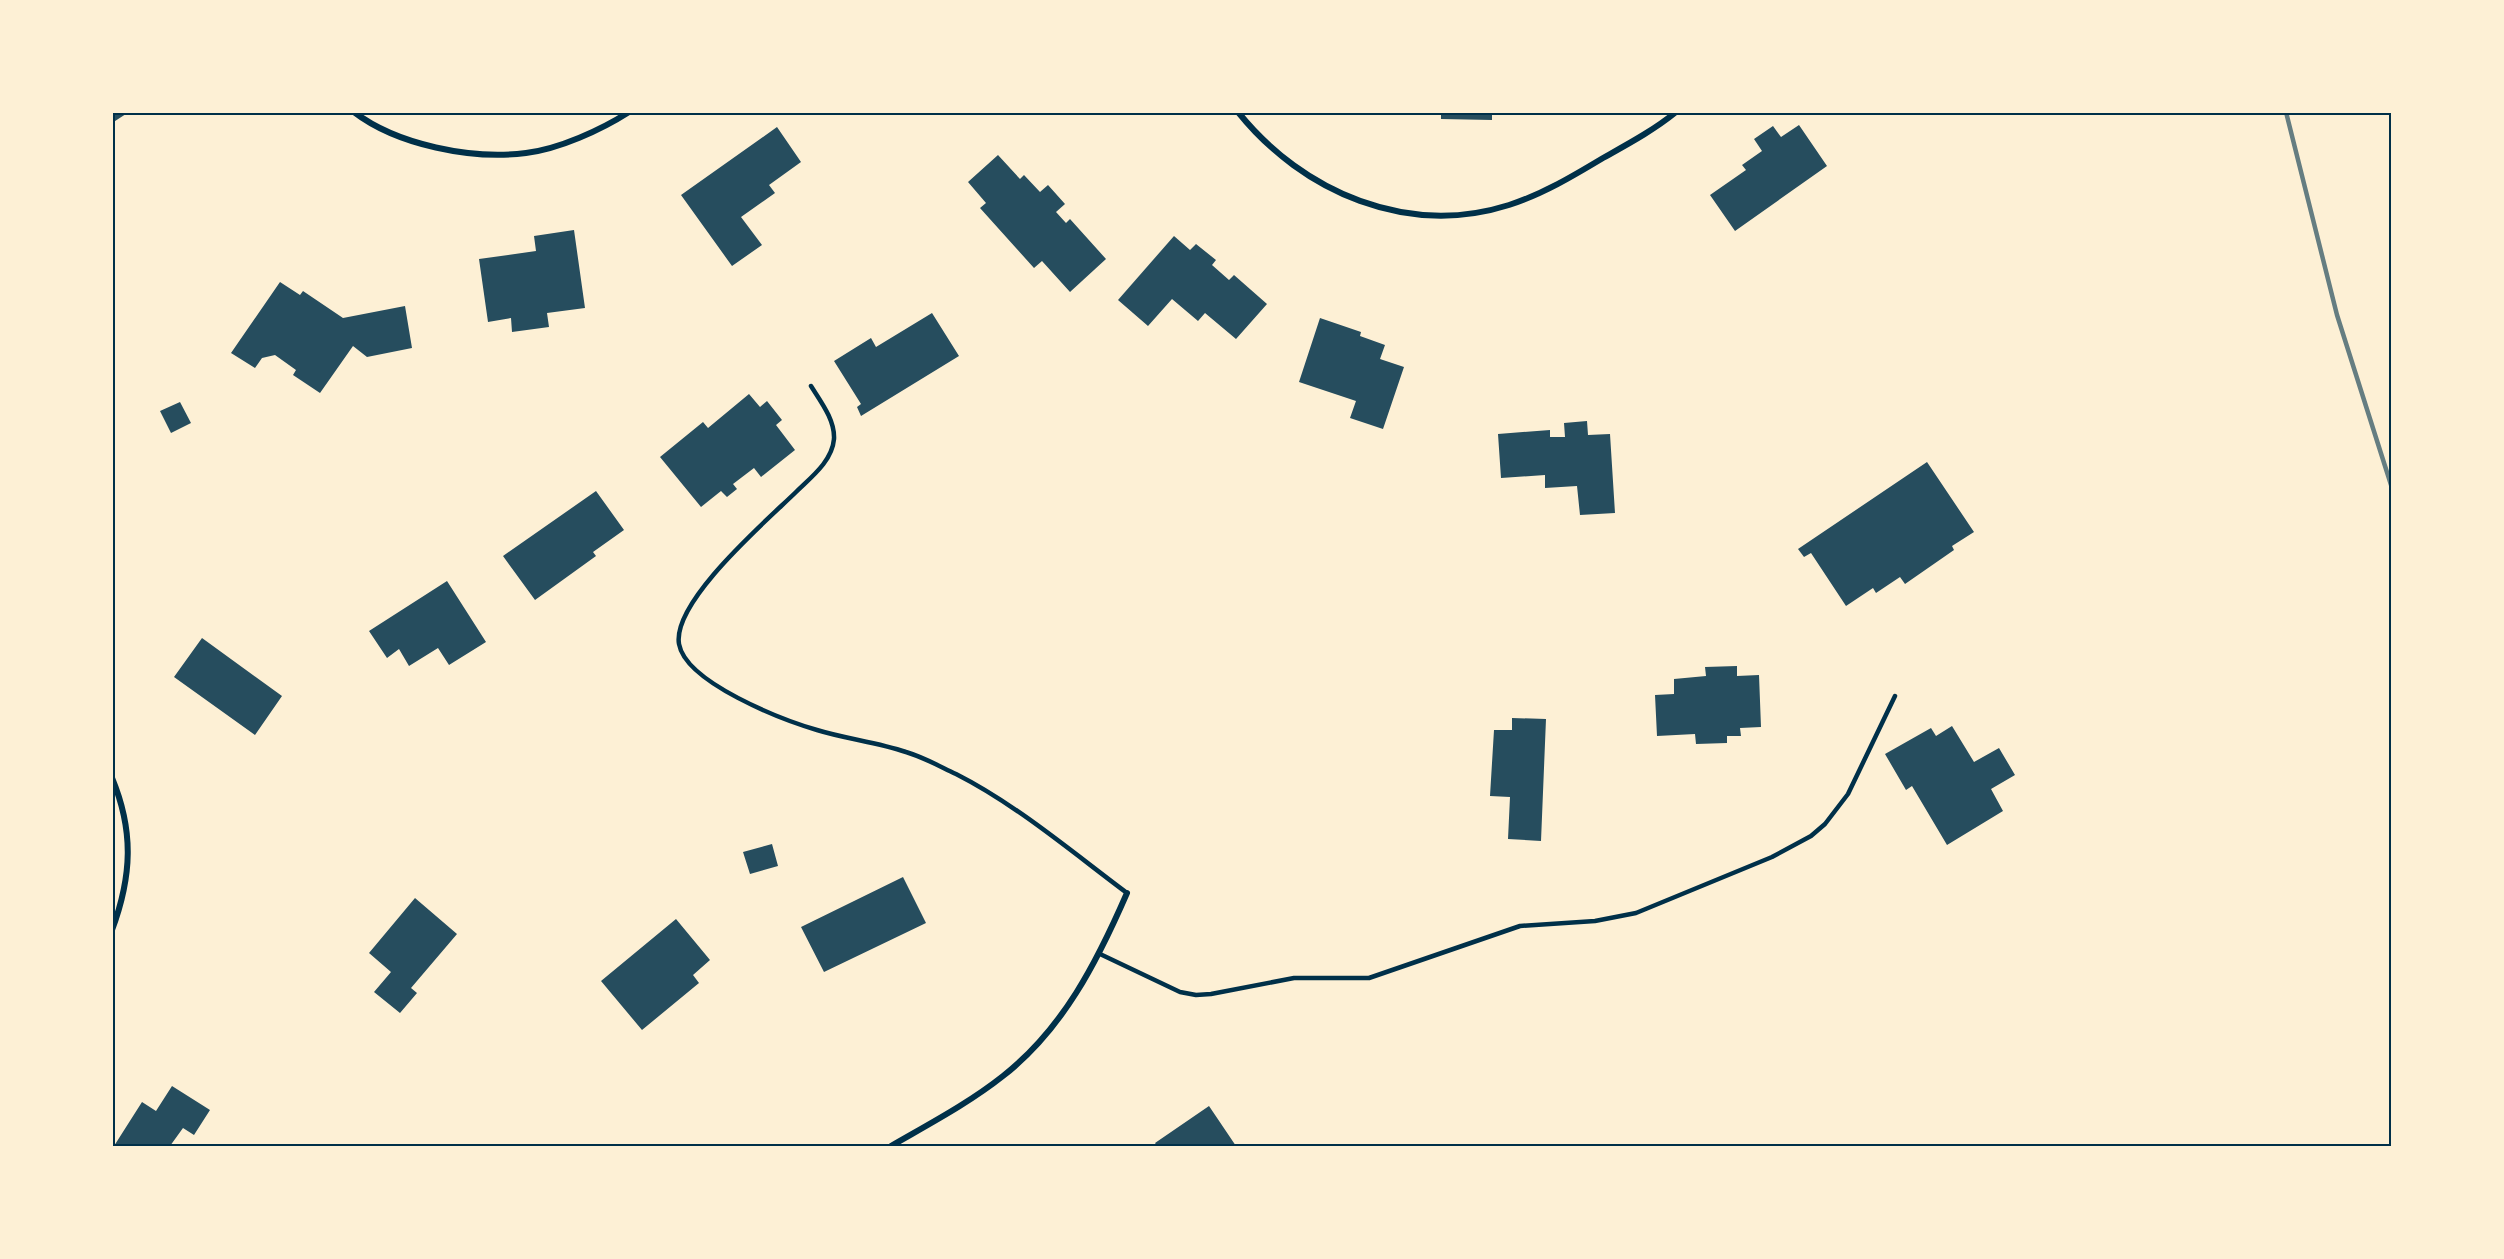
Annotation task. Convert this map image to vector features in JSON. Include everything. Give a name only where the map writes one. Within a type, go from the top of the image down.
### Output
[{"type":"street","points":[[354,112],[370,125],[421,144],[474,154],[526,153],[576,139],[629,112]]},
{"type":"street","points":[[1238,112],[1260,140],[1311,178],[1337,192],[1396,212],[1452,215],[1509,205],[1539,193],[1647,133],[1676,112]]},
{"type":"street","points":[[112,778],[122,800],[128,824],[129,848],[125,888],[112,930]]},
{"type":"street","points":[[891,1146],[980,1093],[1027,1055],[1064,1013],[1100,954],[1127,893]]},
{"type":"lane","points":[[811,386],[833,426],[832,450],[818,470],[724,564],[693,602],[678,631],[679,647],[687,660],[710,682],[765,710],[819,730],[905,752],[965,779],[1002,801],[1127,893]]},
{"type":"lane","points":[[1100,954],[1180,992],[1196,995],[1211,994],[1294,978],[1369,978],[1520,926],[1595,921],[1636,913],[1772,857],[1811,836],[1825,825],[1848,794],[1895,696]]},
{"type":"building","points":[[112,112],[129,112],[112,123]]},
{"type":"building","points":[[1441,112],[1492,112],[1492,120],[1441,119]]},
{"type":"building","points":[[1799,125],[1827,166],[1735,231],[1710,195],[1746,170],[1742,165],[1762,151],[1754,139],[1773,126],[1781,137]]},
{"type":"building","points":[[777,127],[801,162],[769,185],[775,193],[741,217],[762,245],[732,266],[681,195]]},
{"type":"building","points":[[998,155],[1020,179],[1024,175],[1040,192],[1048,185],[1065,204],[1056,212],[1066,223],[1070,219],[1106,259],[1070,292],[1042,261],[1034,268],[980,208],[986,203],[968,182]]},
{"type":"building","points":[[574,230],[585,308],[547,313],[549,327],[512,332],[511,318],[488,322],[479,259],[536,251],[534,236]]},
{"type":"building","points":[[1174,236],[1190,250],[1196,244],[1216,260],[1212,265],[1229,280],[1234,275],[1267,304],[1236,339],[1205,313],[1198,321],[1172,299],[1148,326],[1118,300]]},
{"type":"building","points":[[280,282],[300,295],[303,291],[343,318],[405,306],[412,348],[367,357],[353,346],[320,393],[293,375],[296,370],[275,355],[262,358],[255,368],[231,353]]},
{"type":"building","points":[[932,313],[959,356],[861,416],[857,407],[861,404],[834,361],[871,338],[876,347]]},
{"type":"building","points":[[1320,318],[1361,332],[1360,336],[1385,345],[1380,359],[1404,367],[1383,429],[1350,418],[1356,401],[1299,382]]},
{"type":"building","points":[[749,394],[760,407],[767,401],[782,420],[776,425],[795,450],[761,477],[754,468],[733,484],[737,489],[727,497],[721,491],[701,507],[660,457],[703,422],[708,428]]},
{"type":"building","points":[[180,402],[191,423],[171,433],[160,411]]},
{"type":"building","points":[[1587,421],[1588,435],[1610,434],[1615,513],[1580,515],[1577,486],[1545,488],[1545,475],[1501,478],[1498,434],[1550,430],[1550,437],[1565,437],[1564,423]]},
{"type":"building","points":[[1927,462],[1974,532],[1952,546],[1954,550],[1905,584],[1900,577],[1876,593],[1873,588],[1846,606],[1811,553],[1804,557],[1798,549]]},
{"type":"building","points":[[596,491],[624,530],[593,552],[596,556],[535,600],[503,556]]},
{"type":"building","points":[[447,581],[486,642],[449,665],[438,648],[409,666],[399,649],[387,658],[369,631]]},
{"type":"building","points":[[202,638],[282,696],[255,735],[174,677]]},
{"type":"building","points":[[1737,666],[1737,676],[1759,675],[1761,727],[1740,728],[1741,736],[1727,736],[1727,743],[1696,744],[1695,734],[1657,736],[1655,695],[1674,694],[1674,679],[1706,676],[1705,667]]},
{"type":"building","points":[[1512,718],[1546,719],[1541,841],[1508,839],[1510,797],[1490,796],[1494,730],[1512,730]]},
{"type":"building","points":[[1952,726],[1974,762],[1999,748],[2015,775],[1991,789],[2003,811],[1947,845],[1912,786],[1906,790],[1885,754],[1931,728],[1936,736]]},
{"type":"building","points":[[772,844],[778,866],[750,874],[743,852]]},
{"type":"building","points":[[903,877],[926,923],[824,972],[801,927]]},
{"type":"building","points":[[415,898],[457,934],[411,988],[417,993],[400,1013],[374,992],[391,972],[369,953]]},
{"type":"building","points":[[676,919],[710,960],[693,975],[699,983],[642,1030],[601,981]]},
{"type":"building","points":[[172,1086],[210,1110],[194,1135],[183,1128],[170,1146],[114,1146],[142,1102],[156,1111]]},
{"type":"building","points":[[1209,1106],[1236,1146],[1157,1146],[1155,1143]]},
{"type":"railway","points":[[2286,112],[2337,315],[2392,488]]}]
